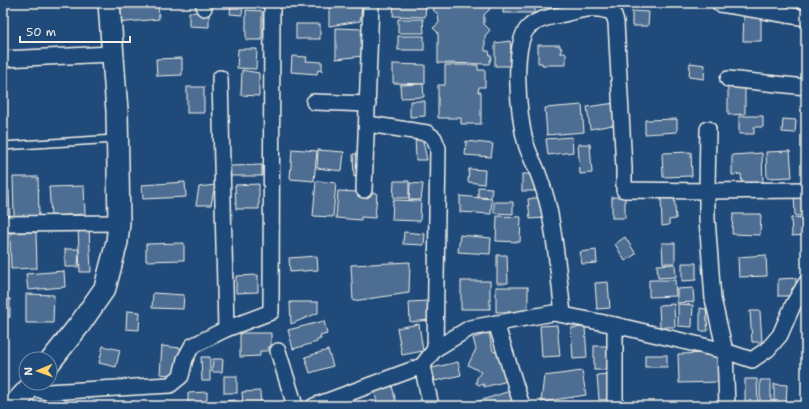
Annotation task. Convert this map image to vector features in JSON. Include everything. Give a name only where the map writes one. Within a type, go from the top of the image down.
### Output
[{"type":"main road","points":[[58,352],[80,324],[105,288],[117,242],[119,222],[117,112],[109,3]]},
{"type":"main road","points":[[13,406],[27,391]]},
{"type":"street","points":[[45,391],[170,385],[181,376],[185,359],[192,346],[226,329],[271,312],[272,3]]},
{"type":"street","points":[[364,190],[368,124],[371,3]]},
{"type":"street","points":[[720,4],[806,18]]},
{"type":"street","points":[[562,314],[556,247],[548,208],[537,170],[525,142],[520,120],[518,84],[520,45],[529,26],[543,19],[594,8],[606,9],[614,13],[617,38],[624,190],[806,190]]},
{"type":"street","points":[[3,59],[112,54]]},
{"type":"street","points":[[220,78],[226,329]]},
{"type":"street","points":[[728,79],[806,87]]},
{"type":"street","points":[[314,102],[368,104]]},
{"type":"street","points":[[368,124],[428,133],[434,138],[438,148],[435,349]]},
{"type":"street","points":[[708,129],[707,191],[713,299],[724,351],[727,406]]},
{"type":"street","points":[[3,224],[119,222]]},
{"type":"street","points":[[314,406],[422,366],[435,349],[470,328],[553,313],[615,325],[724,351],[752,360],[768,349],[780,335],[799,306],[806,283]]},
{"type":"street","points":[[496,323],[522,406]]},
{"type":"street","points":[[615,325],[615,406]]},
{"type":"street","points":[[278,351],[295,406]]},
{"type":"street","points":[[422,366],[431,406]]},
{"type":"lane","points":[[3,146],[117,139]]},
{"type":"building","points":[[116,3],[158,3],[159,19],[117,23]]},
{"type":"building","points":[[231,3],[243,3],[242,15],[230,14]]},
{"type":"building","points":[[394,3],[426,3],[425,17],[393,16]]},
{"type":"building","points":[[439,3],[485,3],[490,9],[484,15],[484,24],[490,30],[485,36],[485,51],[489,51],[490,56],[492,56],[489,64],[438,63],[438,33],[433,28],[439,23],[438,14],[433,10]]},
{"type":"building","points":[[503,3],[535,3],[535,13],[503,13]]},
{"type":"building","points":[[329,7],[362,7],[360,21],[329,26]]},
{"type":"building","points":[[246,10],[262,11],[262,40],[246,40]]},
{"type":"building","points":[[632,11],[649,12],[648,26],[632,26]]},
{"type":"building","points":[[744,11],[761,16],[761,41],[743,41]]},
{"type":"building","points":[[189,12],[209,13],[209,27],[189,26]]},
{"type":"building","points":[[398,19],[423,19],[424,33],[398,33]]},
{"type":"building","points":[[296,24],[320,24],[320,39],[296,39]]},
{"type":"building","points":[[336,28],[363,29],[363,56],[336,59]]},
{"type":"building","points":[[398,36],[424,36],[424,50],[398,50]]},
{"type":"building","points":[[510,41],[513,66],[495,66],[495,43]]},
{"type":"building","points":[[538,45],[560,45],[560,48],[562,48],[560,53],[566,53],[566,65],[542,65],[542,63],[538,63]]},
{"type":"building","points":[[238,49],[257,49],[256,69],[237,68]]},
{"type":"building","points":[[292,56],[307,57],[306,61],[322,62],[322,71],[318,70],[317,74],[291,72]]},
{"type":"building","points":[[182,58],[182,75],[157,76],[156,59]]},
{"type":"building","points":[[690,63],[705,65],[704,79],[689,77]]},
{"type":"building","points":[[393,64],[425,65],[425,84],[393,83]]},
{"type":"building","points":[[445,65],[478,65],[478,70],[485,70],[485,87],[479,87],[478,92],[481,92],[481,124],[461,124],[461,118],[438,118],[438,85],[445,85]]},
{"type":"building","points":[[242,70],[259,73],[259,96],[241,95]]},
{"type":"building","points":[[423,84],[424,97],[401,98],[400,85]]},
{"type":"building","points":[[745,84],[745,114],[728,115],[728,85]]},
{"type":"building","points":[[187,87],[204,87],[204,113],[187,113]]},
{"type":"building","points":[[410,101],[425,101],[425,116],[410,117]]},
{"type":"building","points":[[615,103],[619,124],[590,129],[587,107]]},
{"type":"building","points":[[582,105],[584,132],[547,135],[545,108]]},
{"type":"building","points":[[739,116],[763,116],[763,127],[754,127],[754,134],[739,134]]},
{"type":"building","points":[[677,119],[677,132],[645,134],[645,120]]},
{"type":"building","points":[[783,119],[796,120],[795,133],[782,132]]},
{"type":"building","points":[[415,136],[423,141],[427,160],[416,160]]},
{"type":"building","points":[[572,137],[573,152],[548,155],[546,139]]},
{"type":"building","points":[[466,141],[493,144],[491,157],[465,155]]},
{"type":"building","points":[[578,144],[590,144],[592,173],[580,174]]},
{"type":"building","points":[[292,149],[317,151],[314,181],[290,179]]},
{"type":"building","points":[[318,150],[344,152],[342,171],[317,168]]},
{"type":"building","points":[[790,151],[792,177],[767,178],[766,152]]},
{"type":"building","points":[[691,152],[692,176],[663,177],[662,153]]},
{"type":"building","points":[[762,153],[763,184],[742,185],[741,174],[732,175],[732,155]]},
{"type":"building","points":[[353,154],[362,154],[361,175],[354,177]]},
{"type":"building","points":[[262,165],[262,176],[230,176],[230,166]]},
{"type":"building","points":[[469,169],[485,170],[484,184],[468,182]]},
{"type":"building","points":[[522,174],[535,174],[535,191],[522,191]]},
{"type":"building","points":[[13,177],[38,177],[39,216],[14,216]]},
{"type":"building","points":[[316,181],[336,183],[333,217],[313,216]]},
{"type":"building","points":[[394,181],[409,181],[409,198],[393,198]]},
{"type":"building","points":[[185,182],[186,197],[143,199],[142,185]]},
{"type":"building","points":[[410,183],[423,184],[421,200],[409,200]]},
{"type":"building","points":[[259,184],[259,209],[236,209],[235,185]]},
{"type":"building","points":[[215,185],[211,205],[196,205],[199,187]]},
{"type":"building","points":[[84,186],[85,214],[51,216],[49,187]]},
{"type":"building","points":[[478,187],[492,188],[491,198],[478,197]]},
{"type":"building","points":[[3,190],[9,190],[10,216],[3,216]]},
{"type":"building","points":[[338,191],[377,193],[375,218],[361,217],[361,220],[336,218]]},
{"type":"building","points":[[674,193],[676,219],[669,220],[669,225],[662,226],[661,194]]},
{"type":"building","points":[[794,194],[806,194],[806,215],[795,216]]},
{"type":"building","points":[[460,196],[492,199],[491,214],[460,212]]},
{"type":"building","points":[[542,197],[544,218],[530,219],[528,199]]},
{"type":"building","points":[[612,197],[625,197],[625,218],[612,218]]},
{"type":"building","points":[[393,200],[421,201],[420,221],[392,220]]},
{"type":"building","points":[[494,202],[513,202],[513,214],[494,213]]},
{"type":"building","points":[[733,214],[761,214],[760,235],[732,234]]},
{"type":"building","points":[[497,216],[521,217],[520,242],[496,241]]},
{"type":"building","points":[[806,217],[806,235],[792,236],[791,218]]},
{"type":"building","points":[[89,227],[91,272],[80,272],[78,228]]},
{"type":"building","points":[[36,232],[37,268],[11,269],[10,233]]},
{"type":"building","points":[[404,232],[425,234],[424,245],[403,244]]},
{"type":"building","points":[[460,235],[491,238],[490,254],[458,252]]},
{"type":"building","points":[[625,237],[636,254],[625,261],[615,244]]},
{"type":"building","points":[[184,243],[184,260],[146,261],[146,244]]},
{"type":"building","points":[[662,243],[675,243],[675,263],[663,263]]},
{"type":"building","points":[[65,249],[79,249],[78,267],[65,267]]},
{"type":"building","points":[[596,250],[597,263],[582,264],[580,252]]},
{"type":"building","points":[[497,255],[507,255],[508,283],[497,283]]},
{"type":"building","points":[[766,255],[767,276],[739,277],[738,257]]},
{"type":"building","points":[[317,256],[318,270],[290,272],[289,258]]},
{"type":"building","points":[[410,262],[409,293],[353,301],[351,265]]},
{"type":"building","points":[[682,263],[696,263],[696,280],[682,281]]},
{"type":"building","points":[[675,264],[676,277],[658,278],[657,265]]},
{"type":"building","points":[[64,271],[65,287],[28,290],[26,274]]},
{"type":"building","points":[[258,275],[258,292],[236,293],[236,276]]},
{"type":"building","points":[[796,278],[796,288],[792,288],[792,296],[778,296],[778,279]]},
{"type":"building","points":[[649,280],[675,280],[676,296],[649,297]]},
{"type":"building","points":[[461,281],[490,281],[490,309],[461,309]]},
{"type":"building","points":[[608,282],[610,308],[597,309],[595,283]]},
{"type":"building","points":[[496,287],[528,287],[528,312],[496,312]]},
{"type":"building","points":[[693,288],[694,302],[677,303],[677,289]]},
{"type":"building","points":[[153,293],[184,295],[183,309],[152,308]]},
{"type":"building","points":[[26,294],[54,295],[53,323],[26,323]]},
{"type":"building","points":[[3,299],[10,299],[10,317],[3,317]]},
{"type":"building","points":[[428,301],[430,320],[410,322],[409,302]]},
{"type":"building","points":[[290,302],[318,302],[318,313],[291,324]]},
{"type":"building","points":[[674,304],[675,327],[660,327],[659,305]]},
{"type":"building","points":[[678,304],[693,305],[692,327],[678,326]]},
{"type":"building","points":[[700,308],[706,309],[708,331],[700,331]]},
{"type":"building","points":[[127,311],[140,312],[139,330],[126,329]]},
{"type":"building","points":[[750,311],[760,311],[762,342],[752,342]]},
{"type":"building","points":[[324,321],[327,334],[320,336],[321,339],[317,340],[317,342],[293,349],[288,330]]},
{"type":"building","points":[[419,324],[423,351],[402,355],[397,328]]},
{"type":"building","points":[[557,325],[560,356],[542,357],[540,326]]},
{"type":"building","points":[[585,327],[587,358],[573,359],[571,328]]},
{"type":"building","points":[[240,333],[271,333],[271,347],[268,347],[268,351],[260,351],[260,356],[240,357]]},
{"type":"building","points":[[489,333],[493,351],[504,356],[507,378],[504,382],[484,387],[484,384],[479,385],[476,383],[481,372],[468,365],[476,349],[473,338]]},
{"type":"building","points":[[103,346],[120,350],[116,367],[99,363]]},
{"type":"building","points":[[162,346],[181,348],[179,376],[160,374]]},
{"type":"building","points":[[594,346],[615,346],[615,370],[594,370]]},
{"type":"building","points":[[328,350],[333,366],[310,373],[305,357]]},
{"type":"building","points":[[718,353],[719,382],[679,383],[678,354]]},
{"type":"building","points":[[645,355],[667,355],[667,367],[645,367]]},
{"type":"building","points":[[201,357],[210,357],[210,381],[202,381]]},
{"type":"building","points":[[213,359],[223,359],[222,372],[212,372]]},
{"type":"building","points":[[458,362],[461,375],[435,381],[432,368]]},
{"type":"building","points":[[582,371],[586,395],[541,402],[544,376]]},
{"type":"building","points":[[619,373],[621,399],[599,400],[597,375]]},
{"type":"building","points":[[224,376],[237,376],[237,393],[224,393]]},
{"type":"building","points":[[745,379],[757,379],[758,404],[745,404]]},
{"type":"building","points":[[760,380],[771,380],[771,402],[760,403]]},
{"type":"building","points":[[774,384],[787,385],[786,406],[774,406]]},
{"type":"building","points":[[392,386],[397,406],[378,406],[374,390]]},
{"type":"building","points":[[513,390],[518,406],[477,406],[476,402]]},
{"type":"building","points":[[260,391],[261,406],[243,406],[242,392]]},
{"type":"building","points":[[207,392],[207,406],[188,406],[188,393]]},
{"type":"building","points":[[67,399],[67,406],[48,406],[47,400]]},
{"type":"building","points":[[235,400],[236,406],[213,406],[212,402]]}]
